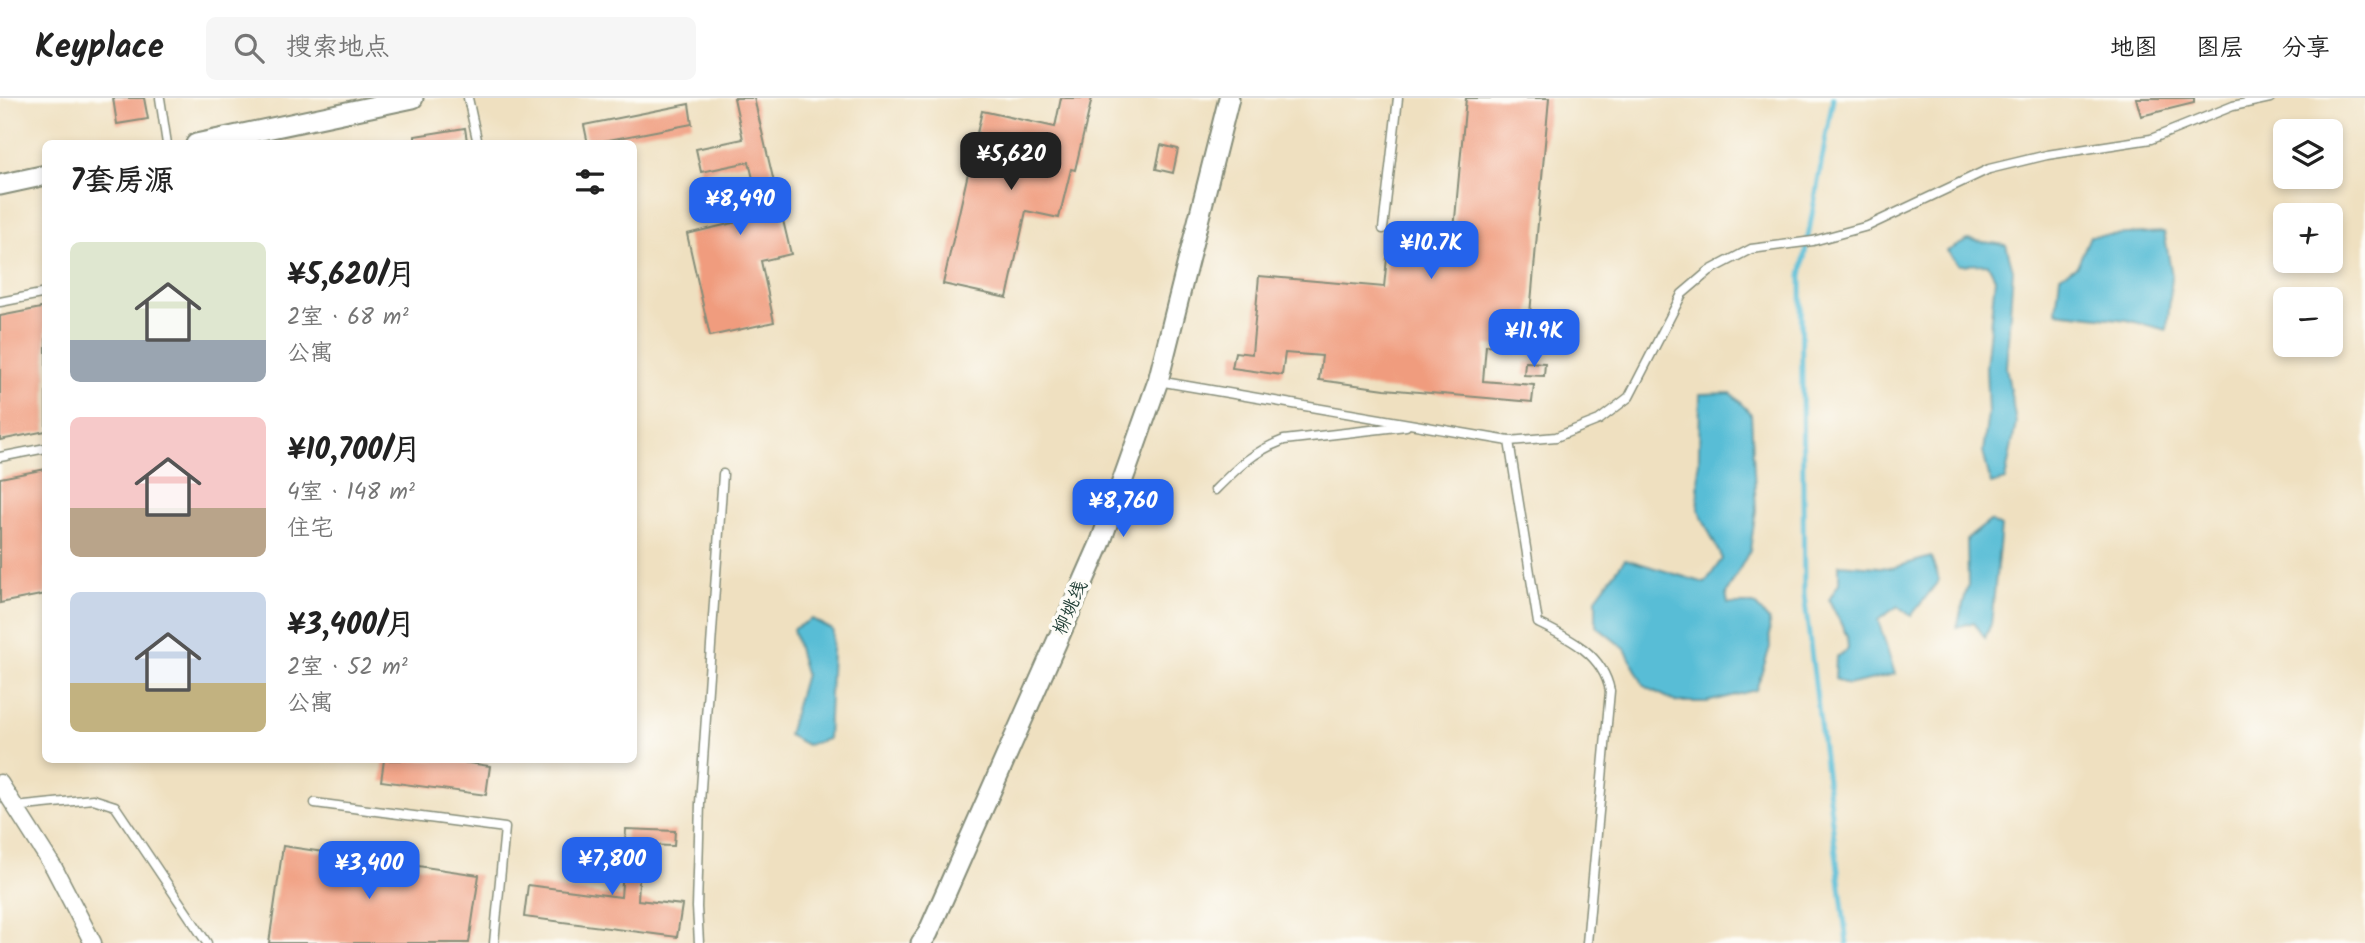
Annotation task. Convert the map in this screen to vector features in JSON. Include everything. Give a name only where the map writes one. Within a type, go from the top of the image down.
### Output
[{"type":"street","points":[[214,140],[413,98]]},
{"type":"street","name":"柳姚线","points":[[921,943],[928,933],[1100,544],[1158,381],[1229,98]]},
{"type":"street","points":[[0,185],[42,176]]},
{"type":"street","points":[[0,783],[54,869],[93,943]]},
{"type":"lane","points":[[160,98],[166,140]]},
{"type":"lane","points":[[468,98],[477,140]]},
{"type":"lane","points":[[1383,229],[1398,98]]},
{"type":"lane","points":[[1158,381],[1510,441],[1556,437],[1599,420],[1629,397],[1682,294],[1709,271],[1751,248],[1813,241],[1868,226],[1989,169],[2047,155],[2151,139],[2233,106],[2270,98]]},
{"type":"lane","points":[[0,302],[42,294]]},
{"type":"lane","points":[[1215,490],[1248,458],[1284,440],[1416,425]]},
{"type":"lane","points":[[1510,441],[1538,623],[1571,639],[1596,659],[1607,676],[1610,691],[1587,943]]},
{"type":"lane","points":[[0,457],[42,449]]},
{"type":"lane","points":[[699,943],[697,907],[700,803],[723,474]]},
{"type":"lane","points":[[15,807],[93,799],[115,806],[206,943]]},
{"type":"lane","points":[[315,803],[505,828],[494,943]]},
{"type":"water","points":[[2164,232],[2172,276],[2167,330],[2127,320],[2056,312],[2060,276],[2077,266],[2090,236]]},
{"type":"water","points":[[1968,240],[2006,245],[2013,270],[2006,367],[2016,423],[2005,480],[1991,484],[1983,452],[1988,413],[1986,367],[1995,278],[1988,264],[1959,265],[1947,251]]},
{"type":"water","points":[[1731,393],[1751,414],[1756,510],[1750,550],[1726,594],[1728,604],[1754,604],[1769,620],[1770,647],[1756,690],[1707,702],[1676,702],[1644,686],[1625,649],[1596,626],[1596,598],[1625,559],[1705,583],[1722,559],[1698,509],[1700,394]]},
{"type":"water","points":[[1990,521],[2001,527],[1991,624],[1985,638],[1974,622],[1957,627],[1968,585],[1967,539]]},
{"type":"water","points":[[1931,557],[1939,580],[1911,616],[1898,606],[1878,620],[1895,674],[1848,685],[1835,679],[1836,657],[1848,649],[1847,636],[1829,600],[1839,583],[1839,564],[1892,568]]},
{"type":"water","points":[[812,619],[833,630],[828,739],[807,745],[788,735],[805,674],[793,629]]},
{"type":"building","points":[[113,98],[144,98],[148,119],[117,124]]},
{"type":"building","points":[[734,98],[754,98],[791,254],[761,261],[774,322],[710,336],[687,234],[762,216],[749,162],[701,172],[696,149],[743,139]]},
{"type":"building","points":[[1061,98],[1092,98],[1075,170],[1071,169],[1059,218],[1026,211],[1007,298],[943,284],[982,111],[1055,127]]},
{"type":"building","points":[[1466,98],[1549,98],[1527,348],[1486,345],[1483,381],[1534,385],[1532,402],[1385,389],[1319,380],[1322,356],[1285,353],[1282,375],[1232,368],[1235,352],[1252,354],[1259,276],[1384,287],[1387,258],[1451,263]]},
{"type":"building","points":[[2136,98],[2194,98],[2194,103],[2141,116]]},
{"type":"building","points":[[689,104],[692,124],[609,140],[587,140],[584,125]]},
{"type":"building","points":[[465,128],[467,140],[415,140],[415,136]]},
{"type":"building","points":[[1161,145],[1178,149],[1173,173],[1156,169]]},
{"type":"building","points":[[42,308],[42,432],[0,440],[0,316]]},
{"type":"building","points":[[1525,362],[1545,363],[1544,376],[1524,375]]},
{"type":"building","points":[[42,470],[42,595],[0,603],[0,478]]},
{"type":"building","points":[[384,763],[468,763],[490,766],[486,795],[381,781]]},
{"type":"building","points":[[626,829],[675,831],[674,846],[641,845],[638,900],[682,905],[677,937],[524,917],[528,885],[621,897]]},
{"type":"building","points":[[283,846],[479,875],[469,943],[269,943]]},
{"type":"waterway","points":[[1833,98],[1801,276],[1804,594],[1847,943]]}]
